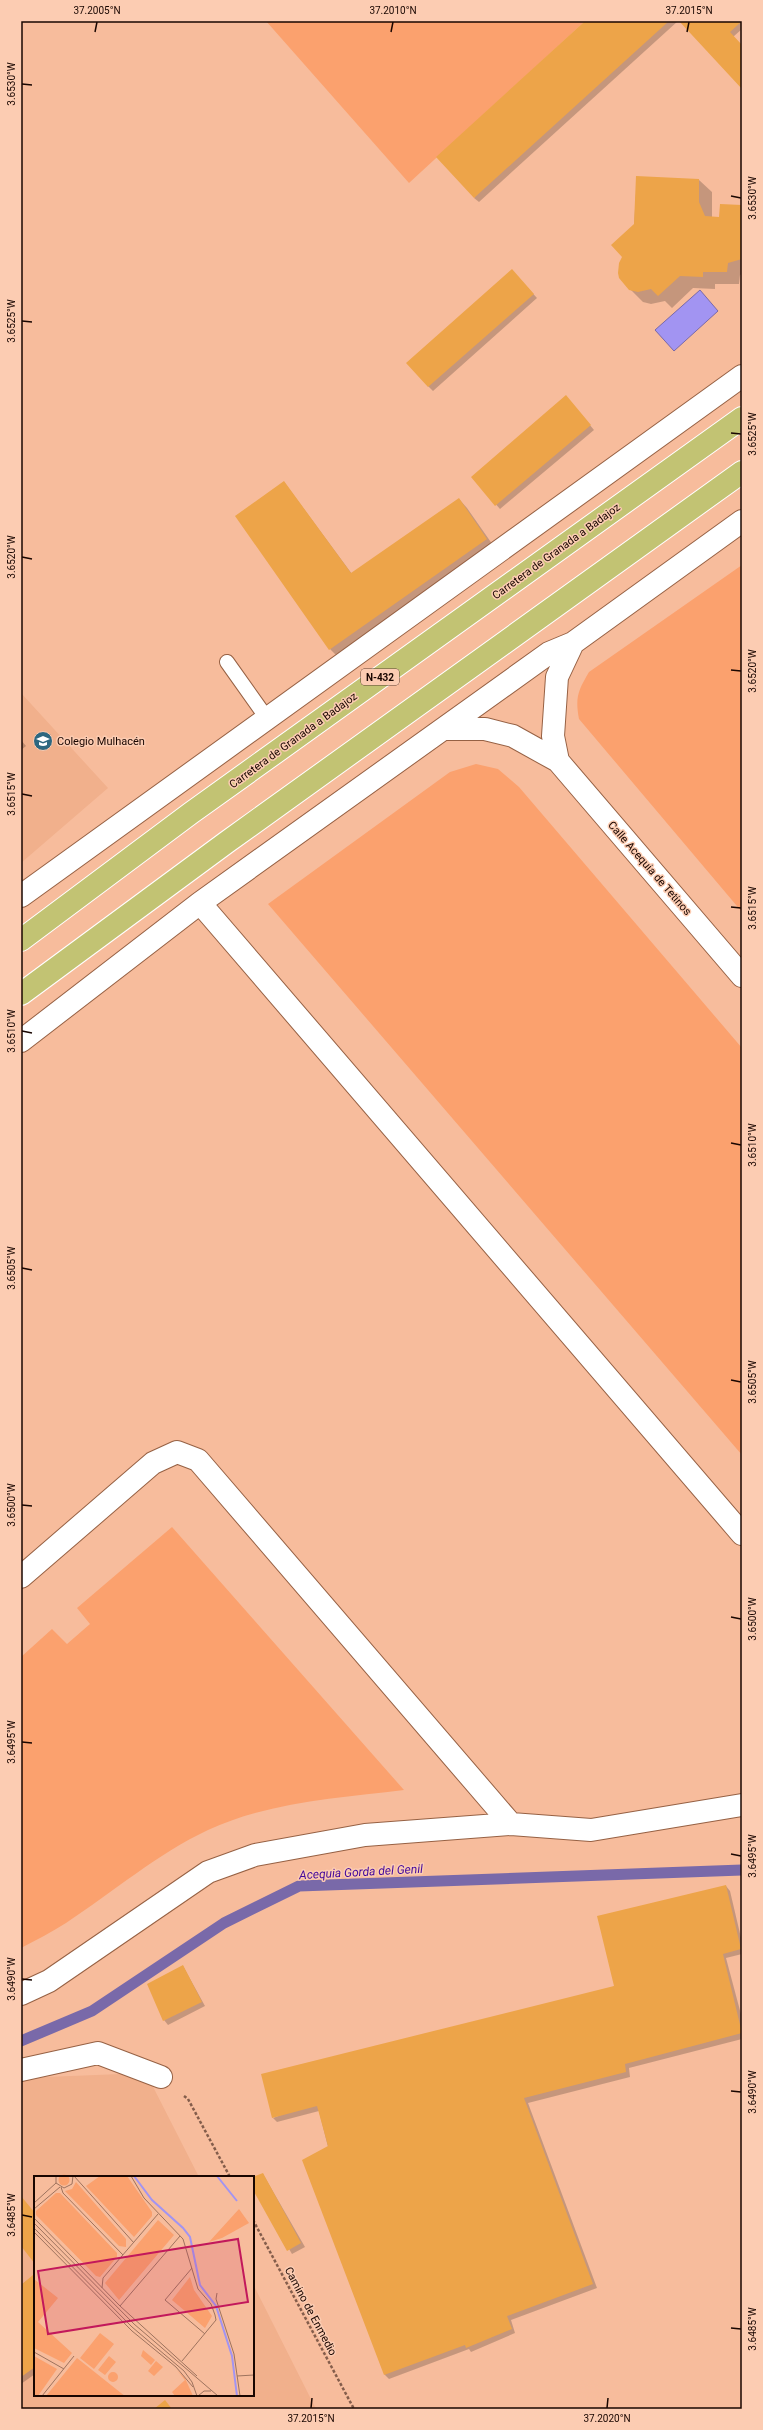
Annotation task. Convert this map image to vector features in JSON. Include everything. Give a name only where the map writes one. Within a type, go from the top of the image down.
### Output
[{"type":"highway","name":"Carretera de Granada a Badajoz","points":[[21,940],[191,813],[742,418]]},
{"type":"highway","points":[[21,994],[227,842],[742,472]]},
{"type":"street","points":[[21,896],[266,717],[742,376]]},
{"type":"street","points":[[21,1041],[200,902],[549,653],[573,643],[742,521]]},
{"type":"street","name":"Calle Acequia de Tetinos","points":[[558,761],[553,736],[556,677],[573,643]]},
{"type":"street","name":"Calle Acequia de Tetinos","points":[[443,729],[485,729],[513,736],[558,761],[742,976]]},
{"type":"street","points":[[200,902],[742,1534]]},
{"type":"street","points":[[21,1577],[153,1463],[177,1452],[198,1460],[511,1824]]},
{"type":"street","points":[[21,1994],[49,1981],[208,1872],[255,1855],[365,1835],[511,1824],[591,1830],[742,1805]]},
{"type":"street","points":[[21,2070],[98,2053],[161,2077]]},
{"type":"lane","points":[[227,662],[266,717]]},
{"type":"path","points":[[161,2077],[188,2099],[229,2176]]},
{"type":"path","name":"Camino de Enmedio","points":[[254,2222],[354,2409]]},
{"type":"shaded area","points":[[266,21],[585,21],[409,183]]},
{"type":"shaded area","points":[[700,290],[718,311],[674,351],[655,330]]},
{"type":"shaded area","points":[[742,565],[742,912],[579,719],[577,705],[578,694],[589,672]]},
{"type":"shaded area","name":"Colegio Mulhacén","points":[[21,693],[108,788],[21,863]]},
{"type":"shaded area","points":[[476,764],[498,769],[519,787],[742,1048],[742,1455],[268,904],[450,772]]},
{"type":"shaded area","points":[[172,1527],[404,1790],[304,1802],[279,1807],[255,1813],[208,1830],[171,1850],[66,1923],[21,1948],[21,1657],[52,1629],[67,1644],[90,1624],[77,1608]]},
{"type":"shaded area","points":[[146,2073],[198,2176],[34,2176],[34,2396],[254,2396],[254,2286],[316,2409],[21,2409],[21,2078]]},
{"type":"building","points":[[585,21],[669,21],[474,198],[436,157]]},
{"type":"building","points":[[679,21],[742,21],[730,32],[742,45],[742,89]]},
{"type":"building","points":[[636,176],[699,179],[699,202],[705,216],[719,217],[720,204],[742,205],[742,259],[728,263],[727,272],[703,272],[703,277],[680,276],[658,296],[651,289],[638,292],[629,290],[619,278],[619,263],[622,257],[611,245],[634,224]]},
{"type":"building","points":[[512,269],[534,294],[428,387],[406,363]]},
{"type":"building","points":[[566,395],[591,425],[495,506],[471,477]]},
{"type":"building","points":[[284,481],[351,573],[459,498],[487,539],[329,650],[235,516]]},
{"type":"building","points":[[726,1885],[741,1949],[723,1954],[742,2033],[625,2064],[626,2072],[524,2098],[593,2284],[507,2316],[512,2329],[466,2348],[465,2345],[384,2375],[302,2160],[328,2146],[317,2106],[272,2118],[261,2074],[614,1986],[597,1916]]},
{"type":"building","points":[[183,1965],[202,2002],[163,2021],[147,1984]]},
{"type":"building","points":[[263,2173],[301,2243],[287,2251],[254,2192],[254,2177]]},
{"type":"building","points":[[21,2196],[34,2212],[34,2263],[21,2246]]},
{"type":"building","points":[[33,2275],[34,2368],[21,2377],[21,2285]]},
{"type":"building","points":[[165,2400],[172,2409],[154,2409]]},
{"type":"waterway","name":"Acequia Gorda del Genil","points":[[21,2041],[92,2011],[224,1923],[299,1886],[742,1870]]},
{"type":"place","name":"Colegio Mulhacén","points":[[43,741]]}]
